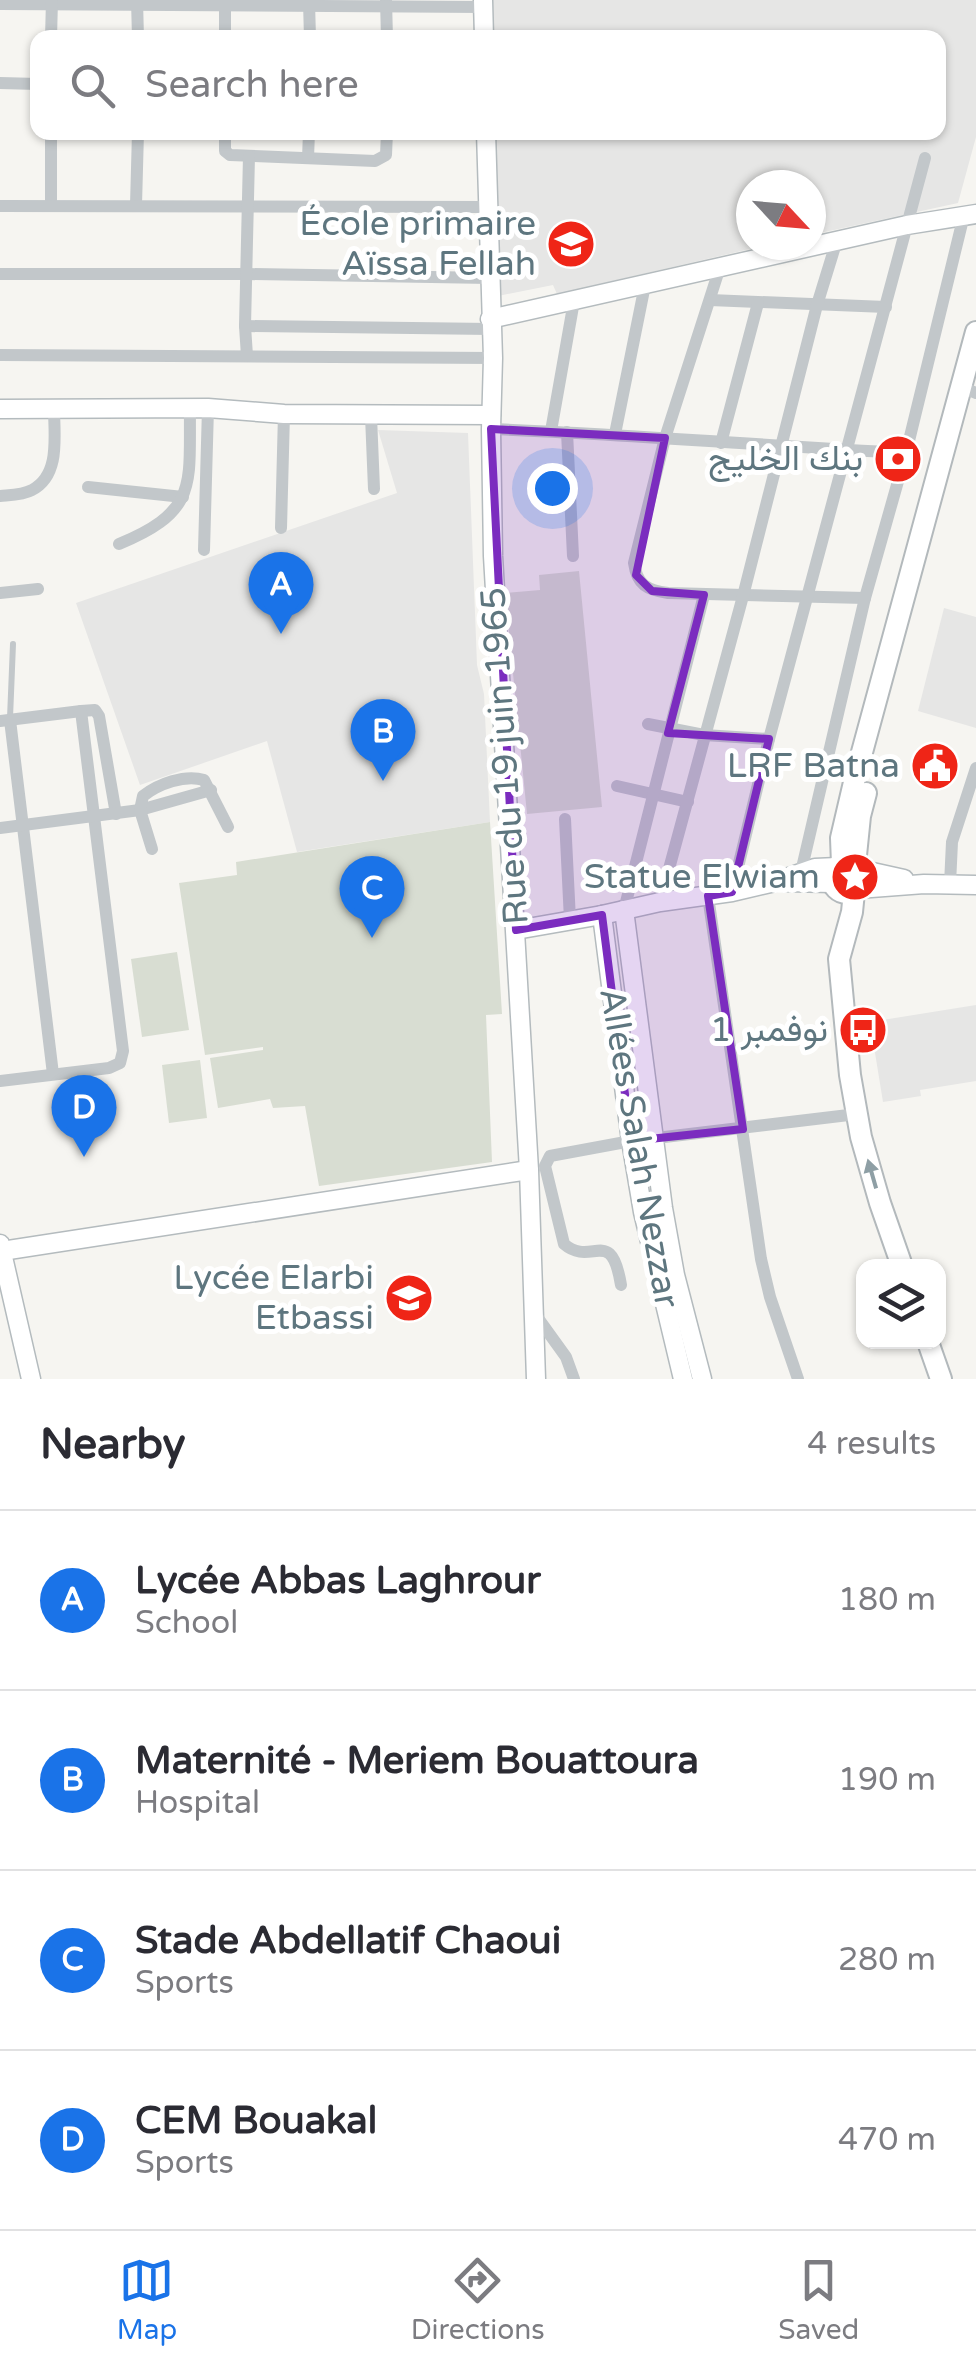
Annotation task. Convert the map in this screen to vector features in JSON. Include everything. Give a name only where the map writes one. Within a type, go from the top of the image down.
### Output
[{"type":"main road","points":[[900,1259],[856,1114],[835,940],[866,790],[972,388],[976,332]]},
{"type":"main road","points":[[931,1349],[942,1379]]},
{"type":"street","points":[[51,30],[52,2]]},
{"type":"street","points":[[137,3],[138,30]]},
{"type":"street","points":[[225,3],[225,30]]},
{"type":"street","points":[[309,3],[310,30]]},
{"type":"street","points":[[386,3],[387,30]]},
{"type":"street","points":[[0,4],[483,3],[484,30]]},
{"type":"street","points":[[0,84],[30,84]]},
{"type":"street","points":[[51,140],[51,205]]},
{"type":"street","points":[[136,205],[138,140]]},
{"type":"street","points":[[226,140],[227,154],[380,160],[386,155],[386,140]]},
{"type":"street","points":[[308,158],[309,140]]},
{"type":"street","name":"Rue du 19 juin 1965","points":[[486,140],[493,358],[492,556],[529,1170],[536,1379]]},
{"type":"street","points":[[247,356],[249,156]]},
{"type":"street","points":[[732,892],[924,158]]},
{"type":"street","points":[[0,206],[488,206]]},
{"type":"street","points":[[246,326],[491,324],[837,240],[970,214],[865,598],[801,872]]},
{"type":"street","points":[[660,902],[816,305],[837,240]]},
{"type":"street","points":[[720,267],[665,438],[634,563],[636,576],[652,591],[865,598]]},
{"type":"street","points":[[0,274],[490,278]]},
{"type":"street","points":[[615,434],[645,285]]},
{"type":"street","points":[[710,300],[886,306]]},
{"type":"street","points":[[551,431],[574,302]]},
{"type":"street","points":[[720,443],[758,303]]},
{"type":"street","points":[[0,355],[493,358]]},
{"type":"street","points":[[0,408],[199,408],[370,416],[491,422],[551,431],[720,443],[906,452]]},
{"type":"street","points":[[0,496],[31,491],[49,472],[54,455],[54,408]]},
{"type":"street","points":[[119,544],[158,524],[183,497],[199,408]]},
{"type":"street","points":[[199,408],[204,550]]},
{"type":"street","points":[[280,528],[284,414]]},
{"type":"street","points":[[370,416],[374,489]]},
{"type":"street","points":[[567,432],[573,556]]},
{"type":"street","points":[[88,487],[183,497]]},
{"type":"street","points":[[0,593],[38,589]]},
{"type":"street","points":[[702,1379],[675,1274],[653,1139],[624,910],[704,595]]},
{"type":"street","points":[[54,1074],[24,826],[5,721],[93,709],[98,713],[116,814]]},
{"type":"street","points":[[0,1081],[109,1068],[122,1059],[80,711]]},
{"type":"street","points":[[648,724],[704,735],[769,740]]},
{"type":"street","points":[[950,884],[949,841],[976,768]]},
{"type":"street","points":[[617,786],[688,802]]},
{"type":"street","points":[[0,828],[140,810],[211,790],[228,827]]},
{"type":"street","points":[[140,810],[152,849]]},
{"type":"street","points":[[565,819],[570,920]]},
{"type":"street","points":[[516,930],[732,892],[819,867],[847,878]]},
{"type":"street","points":[[775,882],[847,878],[976,885]]},
{"type":"street","points":[[708,896],[766,1278],[798,1379]]},
{"type":"street","name":"Allées Salah Nezzar","points":[[602,916],[644,1212],[683,1379]]},
{"type":"street","points":[[622,1285],[617,1261],[611,1253],[576,1251],[564,1244],[546,1160],[555,1154],[632,1141],[856,1114]]},
{"type":"street","points":[[31,1379],[1,1248],[529,1170]]},
{"type":"street","points":[[535,1314],[566,1357],[574,1379]]},
{"type":"lane","points":[[5,721],[14,644]]},
{"type":"highlighted area","points":[[491,429],[665,438],[636,575],[652,591],[704,595],[668,733],[769,739],[732,892],[708,896],[743,1129],[631,1141],[602,915],[516,930]]},
{"type":"shaded area","points":[[490,0],[976,0],[976,137],[958,203],[826,232],[826,170],[736,170],[736,252],[557,294],[553,285],[498,296],[495,140],[946,140],[946,30],[491,30]]},
{"type":"shaded area","points":[[378,430],[468,433],[477,665],[484,694],[490,822],[297,852],[267,741],[140,785],[76,603],[397,493]]},
{"type":"shaded area","points":[[579,571],[602,807],[527,814],[505,593],[540,590],[539,575]]},
{"type":"shaded area","points":[[944,608],[976,617],[976,728],[918,711]]},
{"type":"shaded area","points":[[490,822],[502,1014],[486,1015],[492,1162],[319,1186],[305,1106],[273,1108],[270,1099],[218,1108],[210,1058],[263,1047],[205,1055],[179,883],[237,875],[236,862]]},
{"type":"shaded area","points":[[177,952],[189,1030],[142,1037],[131,959]]},
{"type":"shaded area","points":[[976,1005],[976,1081],[920,1090],[921,1096],[883,1102],[870,1022]]},
{"type":"shaded area","points":[[200,1060],[207,1118],[169,1123],[162,1065]]},
{"type":"place","name":"École primaire Aïssa Fellah","points":[[571,244]]},
{"type":"place","name":"بنك الخليج","points":[[898,459]]},
{"type":"place","name":"Lycée Abbas Laghrour","points":[[281,634]]},
{"type":"place","name":"LRF Batna","points":[[935,766]]},
{"type":"place","name":"Maternité - Meriem Bouattoura","points":[[383,781]]},
{"type":"place","name":"Statue Elwiam","points":[[855,877]]},
{"type":"place","name":"Stade Abdellatif Chaoui","points":[[372,938]]},
{"type":"place","name":"1 نوفمبر","points":[[863,1030]]},
{"type":"place","name":"CEM Bouakal","points":[[84,1157]]},
{"type":"place","name":"Lycée Elarbi Etbassi","points":[[409,1298]]}]
